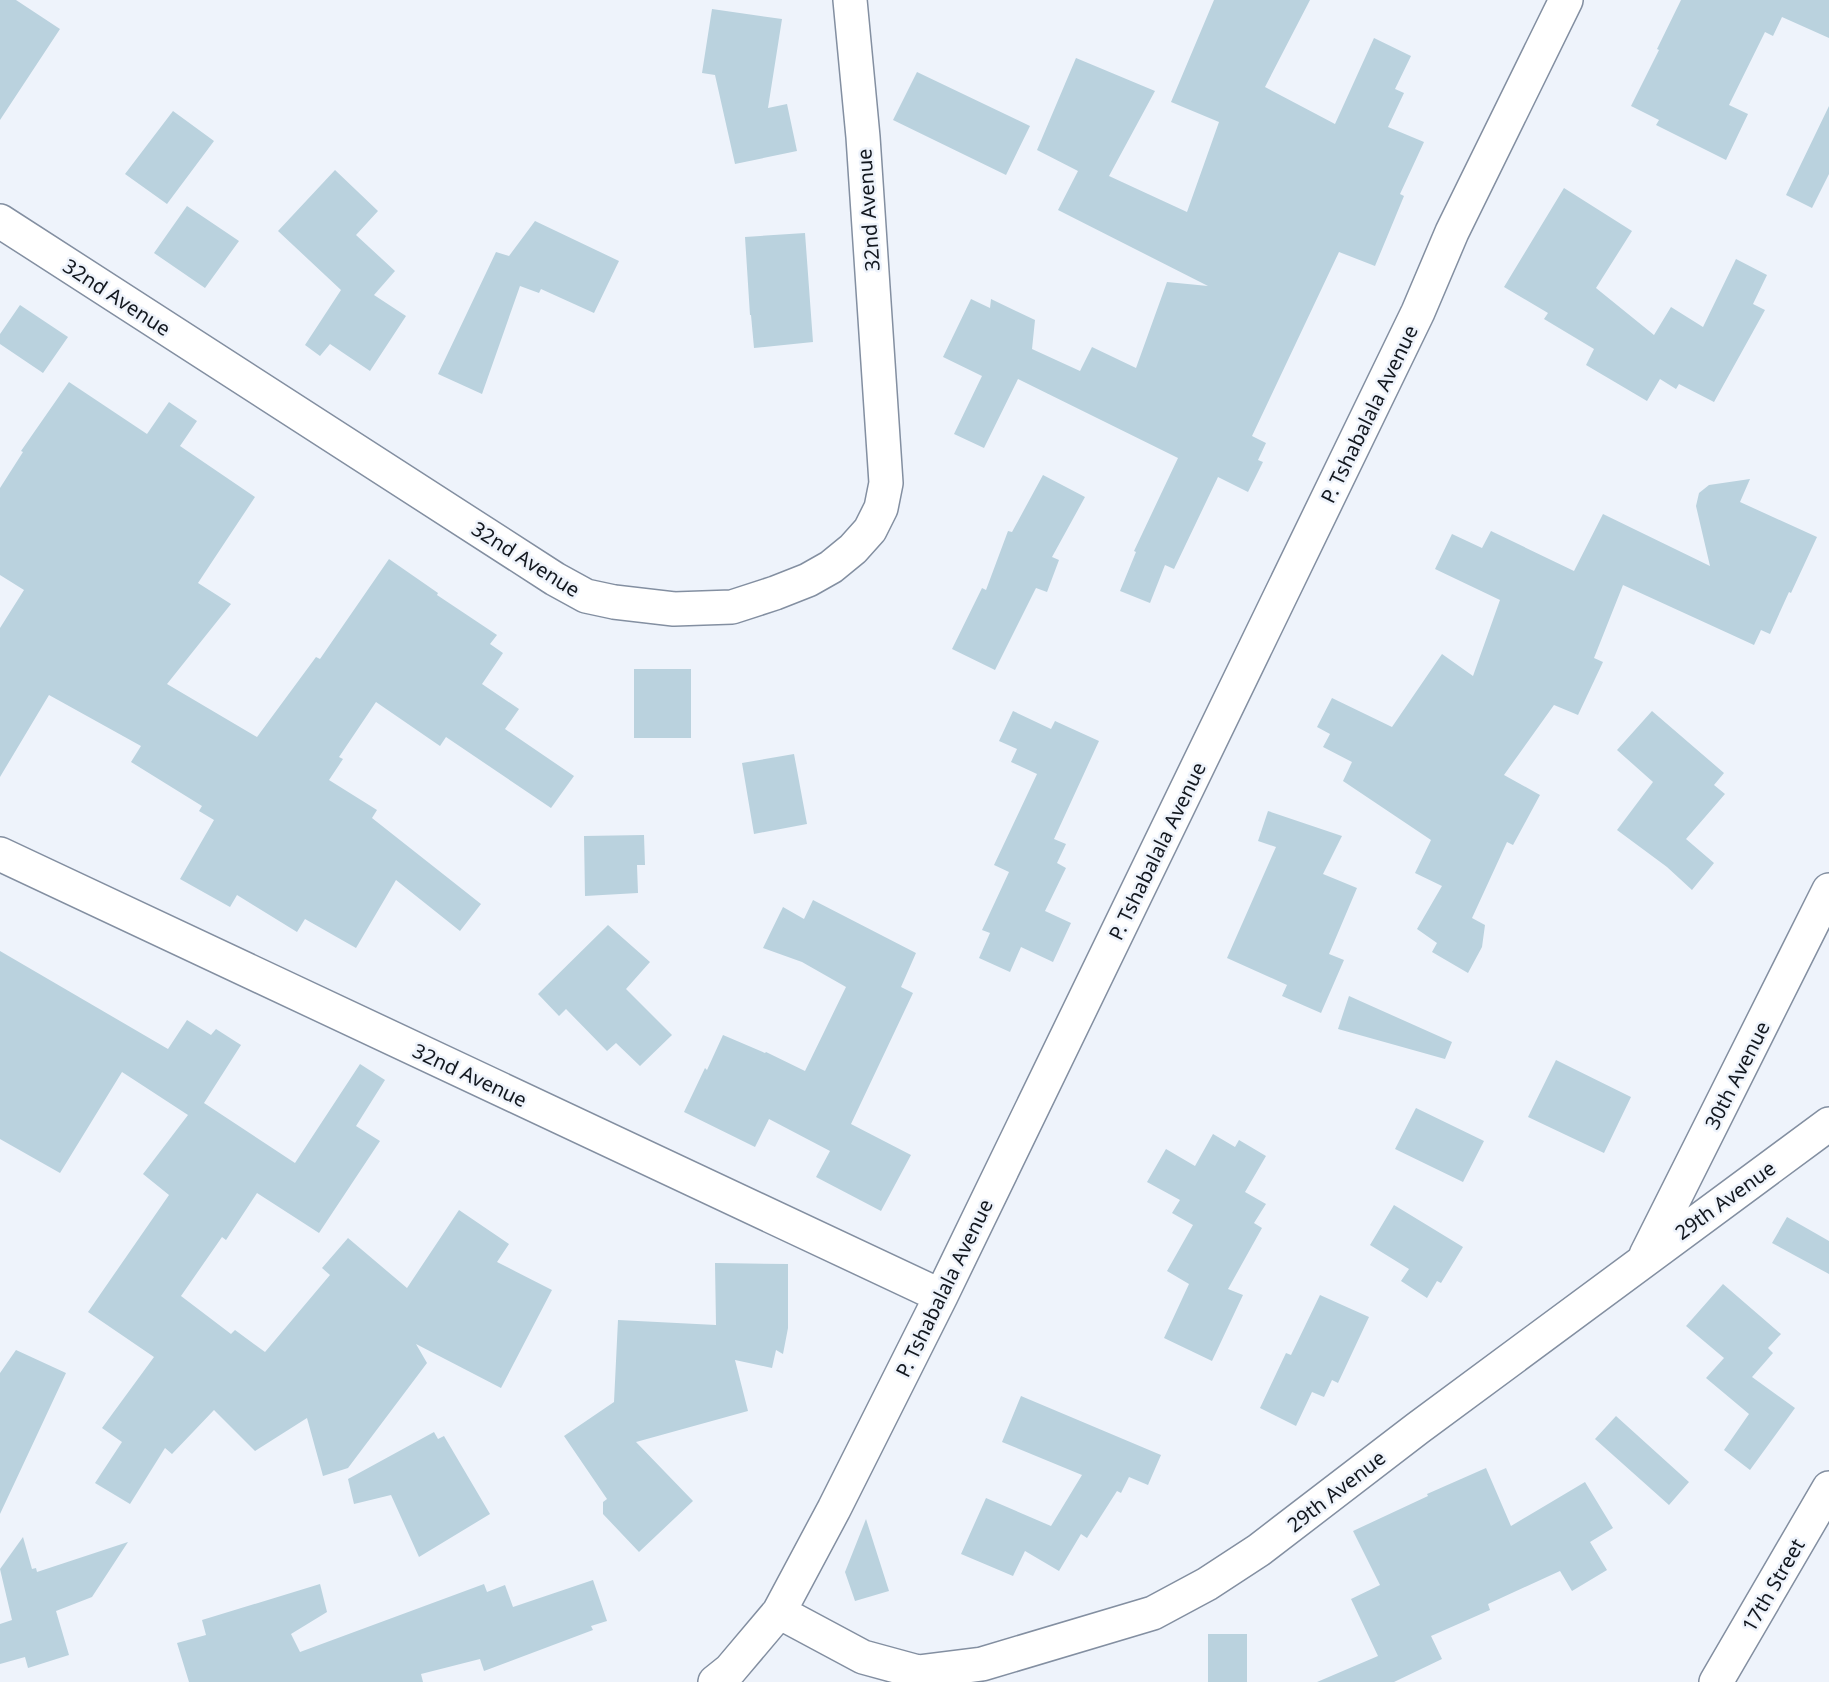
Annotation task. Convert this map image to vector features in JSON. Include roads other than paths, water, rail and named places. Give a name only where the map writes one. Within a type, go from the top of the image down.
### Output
[{"type":"street","name":"32nd Avenue","points":[[0,221],[555,579],[586,596],[614,602],[674,609],[732,607],[797,584],[831,567],[853,549],[870,530],[881,508],[886,483],[863,137],[850,0]]},
{"type":"street","name":"P. Tshabalala Avenue","points":[[715,1682],[730,1670],[779,1612],[834,1509],[941,1296],[1413,323],[1452,232],[1566,0]]},
{"type":"street","name":"32nd Avenue","points":[[0,854],[941,1296]]},
{"type":"street","name":"30th Avenue","points":[[1644,1259],[1829,890]]},
{"type":"street","name":"29th Avenue","points":[[779,1612],[863,1657],[918,1671],[981,1664],[1153,1613],[1207,1584],[1259,1550],[1644,1259],[1829,1124]]},
{"type":"street","name":"17th Street","points":[[1716,1682],[1829,1488]]}]
